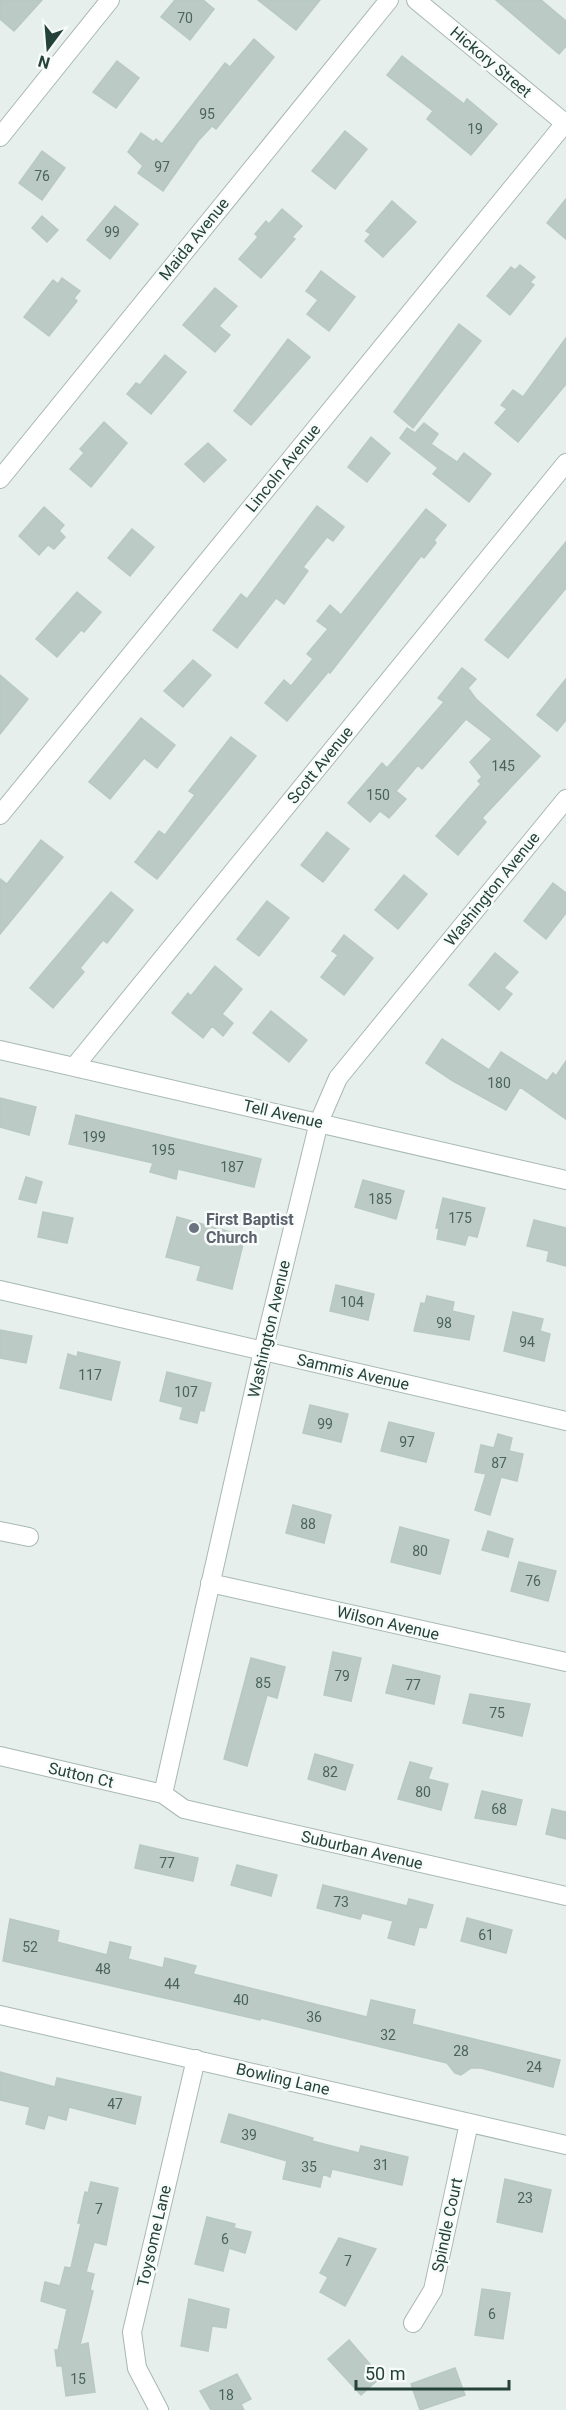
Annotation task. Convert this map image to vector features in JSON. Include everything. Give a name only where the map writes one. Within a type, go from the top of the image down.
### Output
[{"type":"street","points":[[0,137],[110,0]]},
{"type":"street","name":"Maida Avenue","points":[[0,479],[389,0]]},
{"type":"street","name":"Hickory Street","points":[[416,0],[566,123]]},
{"type":"street","name":"Lincoln Avenue","points":[[0,815],[566,123]]},
{"type":"street","name":"Scott Avenue","points":[[74,1067],[566,463]]},
{"type":"street","name":"Washington Avenue","points":[[163,1794],[263,1351],[319,1122],[338,1078],[566,799]]},
{"type":"street","name":"Tell Avenue","points":[[0,1050],[566,1180]]},
{"type":"street","name":"Sammis Avenue","points":[[0,1290],[566,1421]]},
{"type":"street","points":[[0,1531],[29,1537]]},
{"type":"street","name":"Wilson Avenue","points":[[210,1583],[566,1662]]},
{"type":"street","name":"Sutton Ct","points":[[0,1756],[163,1794]]},
{"type":"street","name":"Suburban Avenue","points":[[163,1794],[184,1809],[566,1896]]},
{"type":"street","name":"Bowling Lane","points":[[0,2015],[566,2145]]},
{"type":"street","name":"Toysome Lane","points":[[159,2410],[137,2368],[132,2332],[196,2059]]},
{"type":"street","name":"Spindle Court","points":[[413,2323],[433,2290],[469,2123]]},
{"type":"building","points":[[0,0],[42,0],[14,31],[0,19]]},
{"type":"building","points":[[175,0],[203,0],[214,9],[190,40],[161,17]]},
{"type":"building","points":[[258,0],[320,0],[296,30]]},
{"type":"building","points":[[496,0],[541,0],[566,21],[566,46],[559,54]]},
{"type":"building","points":[[254,39],[274,57],[216,129],[212,126],[198,141],[163,191],[138,173],[143,166],[128,152],[141,133],[154,142],[156,139],[162,144],[225,63],[230,67]]},
{"type":"building","points":[[402,56],[464,104],[467,99],[497,124],[471,155],[427,119],[433,111],[387,75]]},
{"type":"building","points":[[117,61],[139,78],[116,108],[93,92]]},
{"type":"building","points":[[345,131],[367,149],[335,189],[312,171]]},
{"type":"building","points":[[42,151],[65,168],[42,200],[19,183]]},
{"type":"building","points":[[566,199],[566,239],[547,223]]},
{"type":"building","points":[[392,201],[416,222],[383,257],[365,241],[371,234],[366,231]]},
{"type":"building","points":[[115,206],[138,224],[110,259],[87,240]]},
{"type":"building","points":[[282,209],[302,226],[292,237],[295,239],[261,278],[239,259],[258,237],[255,234],[266,221],[269,224]]},
{"type":"building","points":[[42,216],[58,230],[47,242],[32,228]]},
{"type":"building","points":[[520,265],[535,277],[530,282],[534,285],[510,315],[487,296],[511,267],[515,270]]},
{"type":"building","points":[[321,271],[355,297],[329,331],[307,314],[318,300],[306,291]]},
{"type":"building","points":[[62,278],[80,291],[74,298],[77,301],[49,336],[24,317],[53,280],[58,284]]},
{"type":"building","points":[[215,288],[237,306],[219,326],[230,335],[215,352],[183,325]]},
{"type":"building","points":[[459,324],[481,341],[413,428],[394,412]]},
{"type":"building","points":[[566,338],[566,384],[518,442],[495,423],[507,409],[501,405],[513,390],[523,397]]},
{"type":"building","points":[[288,339],[310,357],[251,425],[234,411]]},
{"type":"building","points":[[165,355],[186,372],[151,414],[127,394],[136,383],[140,385]]},
{"type":"building","points":[[104,422],[127,443],[91,487],[70,469],[84,453],[80,449]]},
{"type":"building","points":[[424,423],[438,434],[431,444],[457,462],[464,453],[491,474],[469,502],[433,474],[438,468],[400,438],[407,428],[415,433]]},
{"type":"building","points":[[371,437],[390,453],[367,482],[348,467]]},
{"type":"building","points":[[208,443],[226,460],[204,482],[185,464]]},
{"type":"building","points":[[317,506],[344,527],[333,541],[327,537],[303,567],[308,571],[284,604],[276,598],[237,648],[213,630],[241,594],[247,599]]},
{"type":"building","points":[[44,507],[64,525],[59,531],[65,537],[54,549],[48,545],[39,555],[19,536]]},
{"type":"building","points":[[426,509],[446,525],[434,540],[436,543],[424,558],[421,556],[330,673],[329,671],[287,721],[265,703],[284,680],[291,686],[313,659],[307,654],[328,629],[317,621],[330,605],[341,615]]},
{"type":"building","points":[[132,529],[154,547],[130,576],[108,558]]},
{"type":"building","points":[[566,542],[566,588],[508,658],[485,640]]},
{"type":"building","points":[[77,592],[101,612],[84,632],[81,630],[57,657],[36,639]]},
{"type":"building","points":[[193,660],[211,675],[183,707],[164,691]]},
{"type":"building","points":[[462,668],[476,679],[468,688],[476,699],[540,756],[482,818],[486,822],[458,855],[436,836],[481,784],[478,781],[482,777],[470,762],[492,739],[466,719],[422,769],[418,765],[396,791],[406,799],[389,818],[380,811],[370,822],[348,803],[382,763],[387,768],[444,702],[438,698]]},
{"type":"building","points":[[0,675],[28,699],[0,734]]},
{"type":"building","points":[[566,679],[566,720],[557,731],[537,715]]},
{"type":"building","points":[[141,718],[175,745],[157,768],[144,758],[110,799],[89,782]]},
{"type":"building","points":[[231,737],[256,756],[157,879],[135,862],[159,831],[165,835],[195,795],[189,791]]},
{"type":"building","points":[[327,832],[349,849],[323,882],[301,865]]},
{"type":"building","points":[[41,840],[63,857],[0,934],[0,879],[7,884]]},
{"type":"building","points":[[404,875],[427,894],[398,929],[375,910]]},
{"type":"building","points":[[553,883],[566,893],[566,913],[546,939],[524,921]]},
{"type":"building","points":[[111,892],[133,910],[107,943],[103,940],[80,968],[84,972],[53,1008],[30,988]]},
{"type":"building","points":[[267,901],[289,918],[259,956],[237,939]]},
{"type":"building","points":[[344,935],[373,958],[344,995],[321,977],[338,955],[332,951]]},
{"type":"building","points":[[495,953],[518,972],[504,988],[512,994],[499,1010],[469,985]]},
{"type":"building","points":[[215,966],[242,989],[222,1014],[233,1023],[223,1036],[212,1026],[203,1038],[172,1013],[188,993],[191,996]]},
{"type":"building","points":[[271,1011],[307,1040],[289,1062],[253,1033]]},
{"type":"building","points":[[442,1039],[489,1070],[501,1052],[547,1081],[553,1073],[556,1076],[566,1061],[566,1119],[520,1087],[506,1110],[453,1081],[426,1063]]},
{"type":"building","points":[[0,1098],[36,1107],[29,1135],[0,1127]]},
{"type":"building","points":[[76,1115],[261,1159],[254,1187],[178,1169],[176,1179],[150,1172],[153,1163],[69,1144]]},
{"type":"building","points":[[26,1177],[42,1182],[36,1203],[19,1199]]},
{"type":"building","points":[[363,1180],[404,1191],[396,1219],[355,1207]]},
{"type":"building","points":[[443,1198],[485,1208],[477,1237],[468,1235],[465,1245],[437,1239],[439,1228],[436,1228]]},
{"type":"building","points":[[43,1212],[73,1218],[67,1243],[38,1237]]},
{"type":"building","points":[[177,1217],[245,1236],[232,1289],[197,1280],[201,1266],[166,1257]]},
{"type":"building","points":[[534,1220],[566,1228],[566,1266],[547,1261],[549,1251],[527,1246]]},
{"type":"building","points":[[336,1285],[374,1294],[368,1320],[330,1311]]},
{"type":"building","points":[[427,1296],[454,1302],[452,1311],[474,1316],[469,1340],[414,1331],[421,1303],[425,1304]]},
{"type":"building","points":[[513,1312],[543,1319],[540,1331],[550,1334],[544,1361],[504,1351]]},
{"type":"building","points":[[0,1330],[32,1336],[26,1363],[0,1358]]},
{"type":"building","points":[[78,1352],[120,1362],[111,1400],[60,1388],[68,1354],[77,1357]]},
{"type":"building","points":[[167,1372],[211,1383],[204,1411],[200,1410],[197,1423],[180,1419],[183,1407],[160,1401]]},
{"type":"building","points":[[310,1405],[348,1414],[341,1442],[303,1433]]},
{"type":"building","points":[[389,1422],[434,1433],[426,1462],[381,1451]]},
{"type":"building","points":[[498,1434],[512,1438],[509,1451],[523,1454],[517,1481],[501,1477],[490,1515],[475,1510],[486,1474],[475,1472],[481,1445],[494,1448]]},
{"type":"building","points":[[293,1505],[331,1515],[324,1543],[286,1533]]},
{"type":"building","points":[[400,1527],[449,1540],[440,1574],[391,1562]]},
{"type":"building","points":[[488,1531],[513,1539],[508,1557],[482,1550]]},
{"type":"building","points":[[519,1562],[556,1571],[548,1601],[511,1591]]},
{"type":"building","points":[[333,1652],[361,1658],[351,1701],[324,1695]]},
{"type":"building","points":[[251,1658],[285,1667],[277,1698],[267,1695],[247,1766],[224,1759]]},
{"type":"building","points":[[393,1665],[440,1676],[434,1704],[386,1693]]},
{"type":"building","points":[[470,1694],[530,1704],[522,1736],[463,1723]]},
{"type":"building","points":[[315,1754],[353,1765],[345,1790],[308,1779]]},
{"type":"building","points":[[410,1762],[432,1768],[428,1779],[448,1784],[441,1810],[398,1799]]},
{"type":"building","points":[[482,1791],[522,1800],[516,1825],[475,1818]]},
{"type":"building","points":[[552,1809],[566,1812],[566,1839],[546,1834]]},
{"type":"building","points":[[140,1845],[198,1858],[193,1881],[135,1868]]},
{"type":"building","points":[[237,1865],[277,1875],[271,1896],[231,1885]]},
{"type":"building","points":[[323,1885],[407,1906],[409,1899],[433,1905],[426,1928],[419,1927],[414,1945],[388,1938],[393,1921],[362,1913],[360,1919],[317,1908]]},
{"type":"building","points":[[467,1918],[512,1930],[506,1953],[461,1941]]},
{"type":"building","points":[[10,1919],[59,1931],[57,1942],[107,1955],[110,1942],[131,1947],[128,1959],[163,1968],[165,1958],[196,1966],[193,1974],[367,2017],[371,2000],[415,2010],[412,2024],[560,2060],[553,2087],[481,2068],[471,2068],[461,2075],[455,2073],[447,2063],[261,2018],[260,2020],[3,1961]]},
{"type":"building","points":[[0,2072],[55,2087],[57,2078],[141,2097],[135,2124],[69,2107],[66,2120],[48,2115],[44,2129],[26,2124],[30,2107],[0,2100]]},
{"type":"building","points":[[229,2114],[313,2138],[312,2141],[359,2153],[361,2146],[408,2157],[402,2185],[332,2169],[330,2177],[323,2174],[320,2187],[283,2179],[287,2161],[221,2142]]},
{"type":"building","points":[[505,2179],[551,2190],[542,2232],[497,2222]]},
{"type":"building","points":[[91,2182],[118,2188],[106,2245],[94,2242],[86,2272],[94,2274],[90,2290],[93,2291],[80,2345],[88,2343],[95,2392],[66,2396],[62,2366],[57,2366],[55,2350],[58,2350],[67,2309],[41,2301],[45,2282],[60,2286],[65,2267],[71,2268],[85,2192],[88,2193]]},
{"type":"building","points":[[207,2217],[235,2224],[234,2228],[251,2232],[245,2253],[229,2248],[223,2271],[195,2264]]},
{"type":"building","points":[[339,2238],[376,2249],[345,2306],[320,2292],[328,2277],[320,2273]]},
{"type":"building","points":[[482,2289],[510,2293],[503,2339],[475,2335]]},
{"type":"building","points":[[189,2299],[229,2309],[226,2328],[212,2326],[208,2351],[181,2346]]},
{"type":"building","points":[[349,2340],[381,2377],[361,2395],[328,2359]]},
{"type":"building","points":[[455,2368],[465,2395],[420,2410],[411,2384]]},
{"type":"building","points":[[237,2374],[251,2399],[241,2404],[244,2410],[211,2410],[200,2391]]},
{"type":"place","name":"First Baptist Church","points":[[194,1228]]}]
